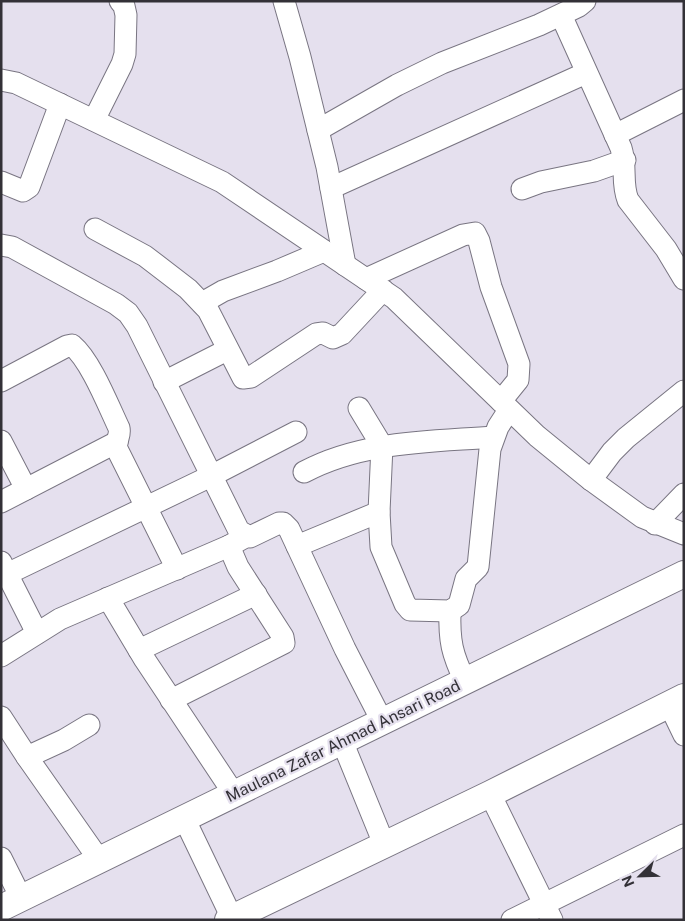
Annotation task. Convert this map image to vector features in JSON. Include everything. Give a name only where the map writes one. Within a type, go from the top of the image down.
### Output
[{"type":"street","points":[[94,120],[125,54],[126,15],[124,6],[120,1]]},
{"type":"street","points":[[284,1],[318,130],[345,265]]},
{"type":"street","points":[[318,130],[397,85],[442,63],[539,25],[585,1]]},
{"type":"street","points":[[561,15],[625,160],[625,191],[628,200],[666,249],[684,279]]},
{"type":"street","points":[[331,188],[586,73]]},
{"type":"street","points":[[1,80],[16,83],[222,182],[394,298],[537,436],[591,480],[642,517],[684,534]]},
{"type":"street","points":[[615,135],[684,100]]},
{"type":"street","points":[[1,182],[23,191],[29,187],[60,104]]},
{"type":"street","points":[[522,189],[541,182],[594,171],[625,160]]},
{"type":"street","points":[[95,230],[145,256],[188,288],[208,310],[240,376],[246,378],[316,334],[323,333],[333,338],[342,334],[374,284],[463,235],[475,233],[479,241],[491,287],[519,364],[518,380],[505,406],[490,449],[478,567],[466,579],[459,605],[450,611],[410,610],[407,608],[383,554],[380,535],[379,512],[382,446],[359,408]]},
{"type":"street","points":[[1,245],[12,247],[116,304],[128,313],[137,326],[239,531],[238,567],[283,637],[284,643],[171,700]]},
{"type":"street","points":[[202,303],[223,291],[277,272],[324,251]]},
{"type":"street","points":[[1,381],[67,346],[72,346],[77,350],[93,375],[120,428],[117,449],[177,569]]},
{"type":"street","points":[[164,382],[227,350]]},
{"type":"street","points":[[591,480],[612,452],[626,438],[684,391]]},
{"type":"street","points":[[37,633],[4,568],[146,507],[296,432]]},
{"type":"street","points":[[304,472],[327,461],[382,446],[493,437]]},
{"type":"street","points":[[1,442],[26,489]]},
{"type":"street","points":[[1,502],[117,442]]},
{"type":"street","points":[[656,524],[684,494]]},
{"type":"street","points":[[297,546],[379,512]]},
{"type":"street","points":[[1,656],[60,619],[279,523],[283,523],[289,529],[345,649],[382,722]]},
{"type":"street","name":"Maulana Zafar Ahmad Ansari Road","points":[[11,903],[684,574]]},
{"type":"street","points":[[139,650],[256,594]]},
{"type":"street","points":[[108,598],[171,700],[234,794]]},
{"type":"street","points":[[450,611],[449,633],[451,648],[465,681]]},
{"type":"street","points":[[184,818],[231,919],[490,794],[676,701],[684,735]]},
{"type":"street","points":[[1,717],[26,757],[100,861]]},
{"type":"street","points":[[26,757],[64,740],[89,726]]},
{"type":"street","points":[[342,741],[384,844]]},
{"type":"street","points":[[490,794],[548,912]]},
{"type":"street","points":[[512,920],[548,912],[684,835]]},
{"type":"street","points":[[1,858],[11,903]]}]
